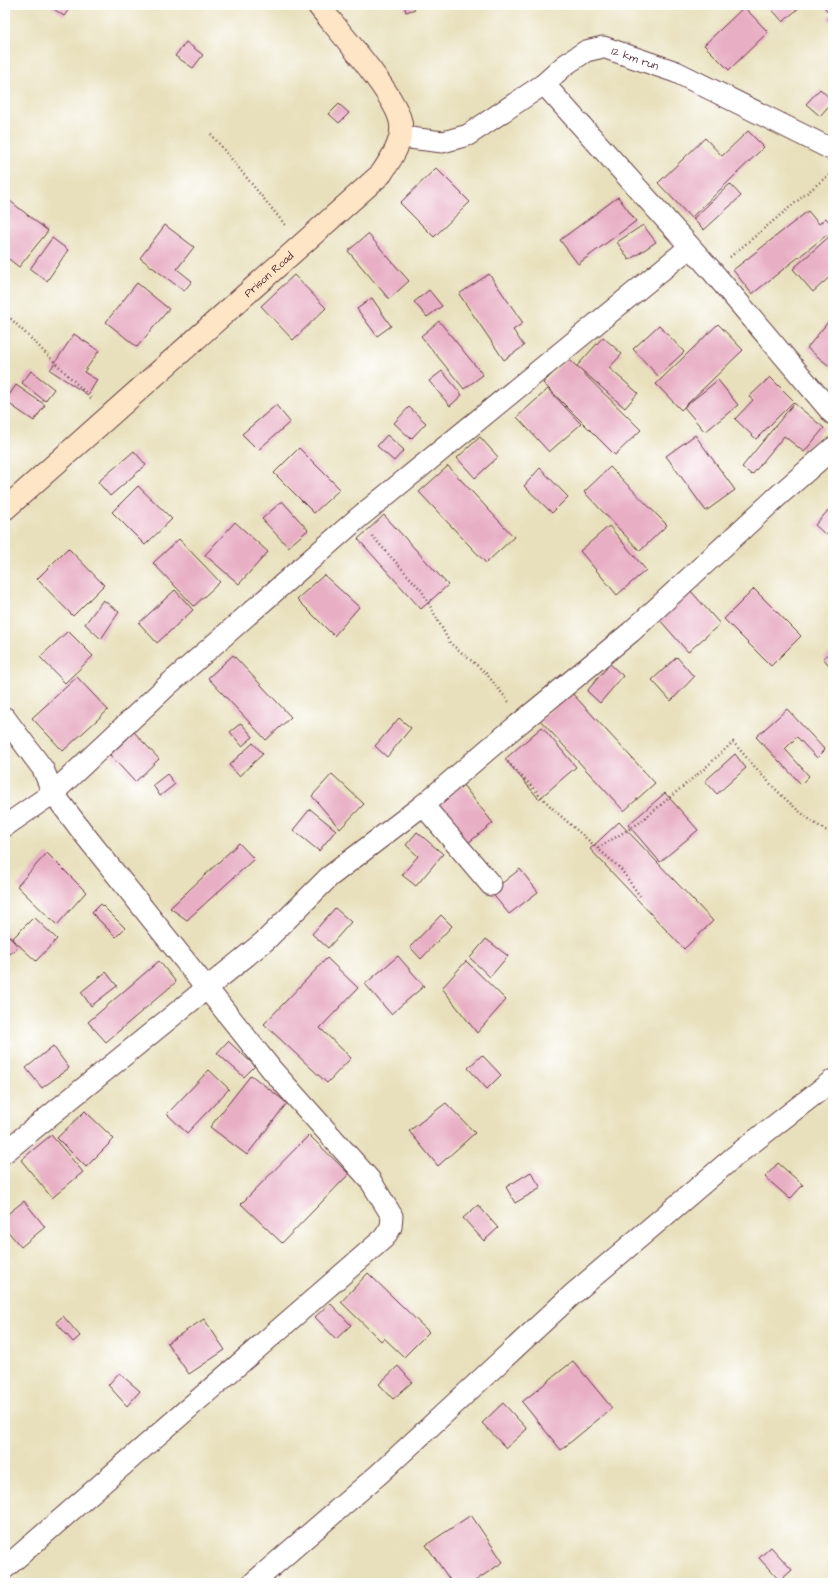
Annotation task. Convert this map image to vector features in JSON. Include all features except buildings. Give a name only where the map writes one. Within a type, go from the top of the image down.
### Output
[{"type":"street","name":"Prison Road","points":[[5,508],[381,174],[393,157],[400,137],[401,124],[398,112],[389,95],[318,5]]},
{"type":"street","name":"12 km run","points":[[400,137],[443,142],[468,135],[544,84],[565,64],[586,50],[603,47],[676,72],[833,150]]},
{"type":"street","points":[[544,84],[712,271],[833,414]]},
{"type":"street","points":[[5,826],[53,793],[168,685],[357,519],[690,246]]},
{"type":"street","points":[[5,1152],[266,940],[329,877],[423,805],[492,746],[631,632],[778,496],[833,448]]},
{"type":"street","points":[[5,718],[43,769],[53,793],[272,1070],[370,1180],[392,1216],[391,1227],[384,1238],[5,1568]]},
{"type":"street","points":[[423,805],[491,885]]},
{"type":"street","points":[[253,1583],[379,1474],[573,1294],[735,1156],[833,1080]]},
{"type":"path","points":[[211,134],[302,245]]},
{"type":"path","points":[[712,271],[833,172]]},
{"type":"path","points":[[5,313],[108,416]]},
{"type":"path","points":[[357,519],[422,591],[450,643],[485,672],[524,720]]},
{"type":"path","points":[[598,848],[638,823],[704,769],[733,742],[757,770],[816,826],[833,834]]},
{"type":"path","points":[[492,746],[554,810],[620,868],[640,896]]}]
